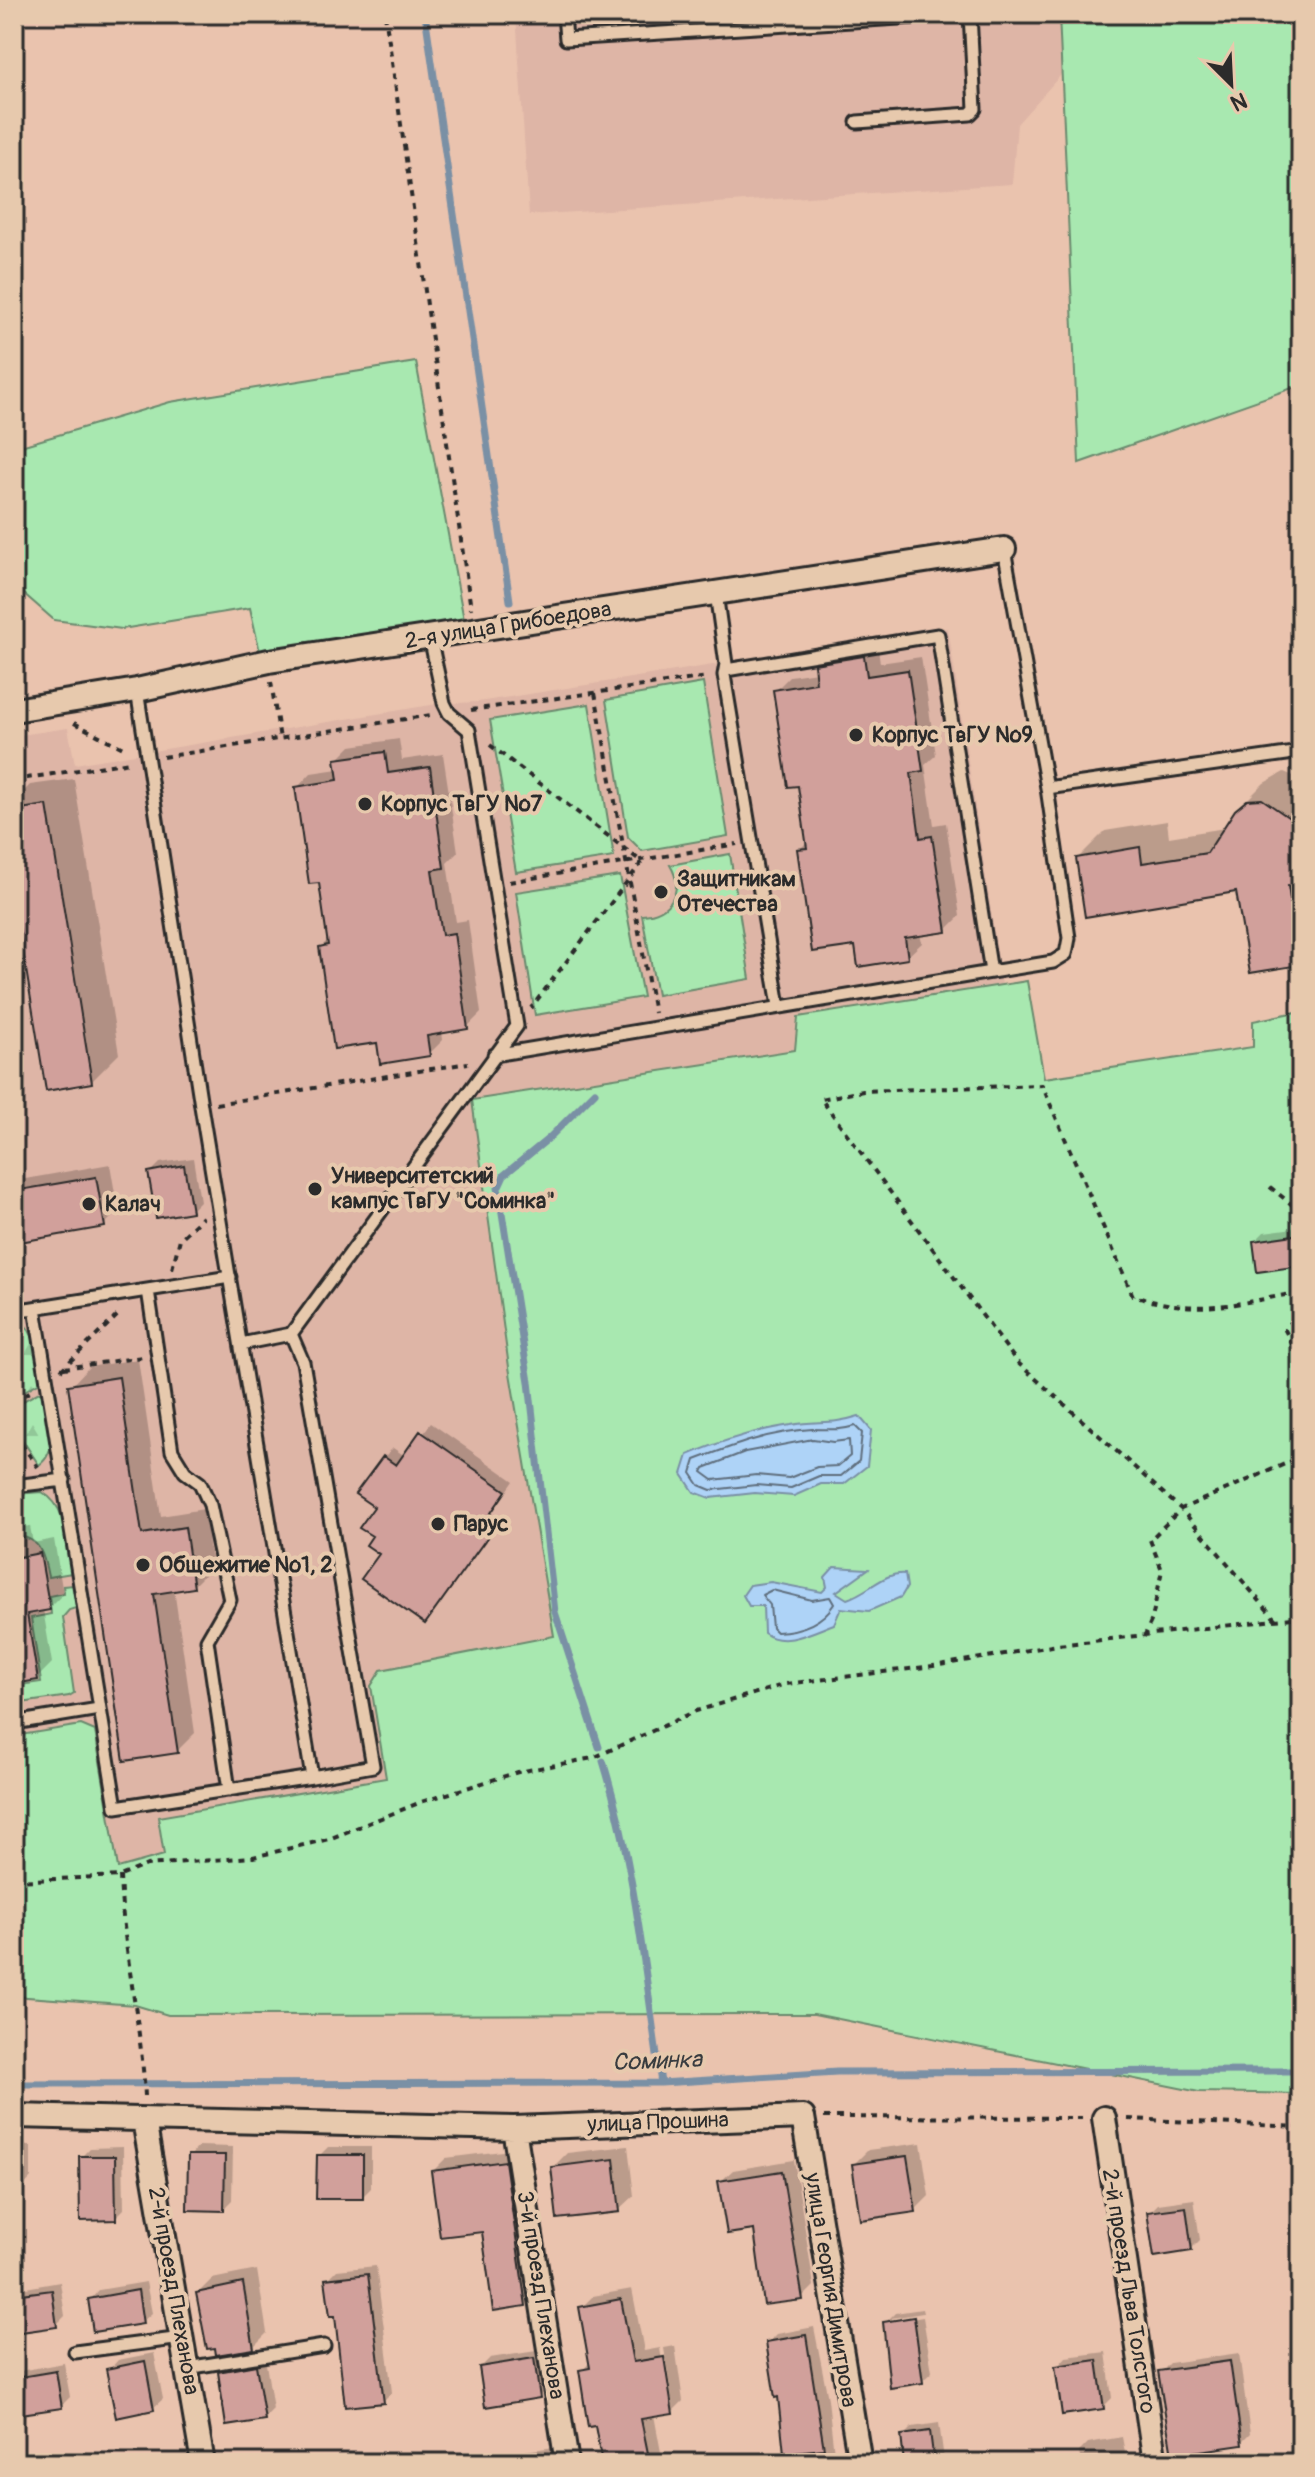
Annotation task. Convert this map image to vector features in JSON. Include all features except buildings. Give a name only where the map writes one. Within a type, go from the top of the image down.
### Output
[{"type":"street","name":"2-я улица Грибоедова","points":[[14,710],[137,690],[269,661],[1004,549]]},
{"type":"street","name":"улица Прошина","points":[[14,2116],[145,2111],[514,2128],[803,2117]]},
{"type":"street","name":"2-й проезд Плеханова","points":[[145,2111],[203,2463]]},
{"type":"street","name":"улица Георгия Димитрова","points":[[803,2117],[860,2463]]},
{"type":"street","name":"2-й проезд Льва Толстого","points":[[1104,2118],[1155,2463]]},
{"type":"street","name":"3-й проезд Плеханова","points":[[514,2128],[567,2463]]},
{"type":"lane","points":[[564,14],[566,39],[915,17],[915,14]]},
{"type":"lane","points":[[857,122],[970,114],[975,109],[975,94],[970,14]]},
{"type":"lane","points":[[494,1055],[1025,968],[1053,962],[1066,954],[1069,938],[1047,788],[1004,549]]},
{"type":"lane","points":[[716,593],[725,672],[779,1006]]},
{"type":"lane","points":[[725,672],[938,635],[991,972]]},
{"type":"lane","points":[[241,1344],[291,1334],[517,1026],[469,730],[449,713],[430,637]]},
{"type":"lane","points":[[137,690],[201,1106],[312,1777]]},
{"type":"lane","points":[[1047,788],[1301,752]]},
{"type":"lane","points":[[14,1311],[230,1277]]},
{"type":"lane","points":[[148,1290],[172,1451],[185,1472],[200,1483],[210,1505],[230,1600],[207,1640],[229,1790]]},
{"type":"lane","points":[[35,1308],[116,1807],[373,1766],[303,1362],[291,1334]]},
{"type":"lane","points":[[14,1486],[64,1477]]},
{"type":"lane","points":[[14,1723],[99,1709]]},
{"type":"lane","points":[[75,2352],[182,2338]]},
{"type":"lane","points":[[187,2368],[324,2346]]},
{"type":"path","points":[[385,14],[474,630]]},
{"type":"path","points":[[269,661],[280,739]]},
{"type":"path","points":[[14,780],[725,672]]},
{"type":"path","points":[[595,693],[657,1028]]},
{"type":"path","points":[[72,722],[125,749]]},
{"type":"path","points":[[469,730],[642,862]]},
{"type":"path","points":[[495,885],[751,842]]},
{"type":"path","points":[[517,1026],[642,862]]},
{"type":"path","points":[[201,1106],[443,1069],[494,1055]]},
{"type":"path","points":[[1276,1620],[1181,1509],[1017,1362],[821,1099],[863,1091],[1042,1085],[1133,1296],[1172,1308],[1217,1308],[1301,1292]]},
{"type":"path","points":[[1270,1187],[1301,1212]]},
{"type":"path","points":[[168,1287],[180,1239],[204,1215]]},
{"type":"path","points":[[55,1361],[57,1374],[123,1310],[110,1311]]},
{"type":"path","points":[[1301,1310],[1285,1330],[1301,1362]]},
{"type":"path","points":[[62,1369],[157,1355]]},
{"type":"path","points":[[14,1422],[19,1409],[15,1399],[47,1381]]},
{"type":"path","points":[[14,1434],[37,1467],[64,1477]]},
{"type":"path","points":[[1144,1637],[1162,1570],[1150,1540],[1181,1509],[1301,1457]]},
{"type":"path","points":[[14,1881],[120,1876],[147,1865],[253,1857],[329,1839],[421,1802],[518,1772],[593,1758],[696,1711],[786,1684],[933,1666],[1058,1645],[1301,1617]]},
{"type":"path","points":[[120,1876],[122,1937],[144,2070],[145,2111]]},
{"type":"path","points":[[803,2117],[1104,2118],[1301,2127]]},
{"type":"shaded area","points":[[516,14],[1081,14],[1067,68],[1017,124],[1012,184],[529,215]]},
{"type":"shaded area","name":"Университетский кампус ТвГУ \"Соминка\"","points":[[948,628],[1002,985],[798,1017],[796,1049],[472,1100],[509,1367],[554,1636],[381,1670],[372,1686],[387,1778],[159,1817],[164,1855],[117,1868],[14,1864],[14,736],[68,728],[75,764],[437,704],[478,702]]},
{"type":"green space","points":[[1059,14],[1301,14],[1301,385],[1079,463]]},
{"type":"green space","points":[[416,362],[464,620],[260,652],[250,608],[122,629],[54,620],[14,585],[14,448],[170,402]]},
{"type":"green space","points":[[703,683],[728,836],[642,851],[628,837],[606,700]]},
{"type":"green space","points":[[589,704],[614,857],[516,872],[490,720]]},
{"type":"green space","points":[[730,854],[750,979],[657,995],[642,915],[660,910],[672,899],[676,883],[670,865]]},
{"type":"green space","points":[[620,876],[643,997],[535,1015],[516,892]]},
{"type":"green space","points":[[1027,981],[1044,1078],[1253,1047],[1253,1021],[1301,1011],[1301,2094],[1199,2092],[814,2014],[168,2015],[135,2005],[14,1996],[14,1736],[81,1725],[95,1731],[118,1868],[164,1855],[158,1817],[386,1778],[371,1686],[381,1670],[554,1636],[509,1367],[472,1100],[795,1050],[798,1017]]},
{"type":"green space","points":[[20,1320],[34,1341],[40,1382],[19,1394],[14,1388],[14,1322]]},
{"type":"green space","points":[[41,1391],[51,1441],[46,1458],[39,1465],[14,1427],[19,1421],[21,1402]]},
{"type":"green space","points":[[42,1492],[51,1499],[62,1517],[72,1573],[48,1577],[42,1554],[35,1543],[14,1536],[14,1494]]},
{"type":"green space","points":[[74,1585],[79,1607],[69,1610],[63,1617],[74,1693],[14,1704],[14,1686],[41,1682],[31,1618],[51,1614],[49,1596],[64,1593],[63,1586]]},
{"type":"water","points":[[859,1416],[871,1430],[867,1466],[844,1484],[821,1484],[794,1496],[755,1493],[710,1498],[694,1492],[682,1474],[688,1455],[726,1441],[777,1427]]},
{"type":"water","points":[[834,1567],[868,1569],[836,1592],[847,1599],[898,1574],[905,1574],[907,1587],[901,1597],[869,1611],[841,1608],[834,1624],[807,1634],[780,1639],[764,1633],[763,1606],[749,1606],[743,1595],[750,1585],[771,1582],[822,1592],[827,1587],[825,1577]]},
{"type":"waterway","points":[[425,14],[510,601]]},
{"type":"waterway","points":[[595,1092],[549,1138],[504,1175],[498,1188],[529,1382],[555,1612],[599,1747]]},
{"type":"waterway","points":[[603,1761],[631,1880],[661,2083]]},
{"type":"waterway","name":"Соминка","points":[[14,2084],[661,2083],[837,2072],[1301,2071]]},
{"type":"place","name":"Корпус ТвГУ №9","points":[[856,735]]},
{"type":"place","name":"Корпус ТвГУ №7","points":[[365,804]]},
{"type":"place","name":"Защитникам Отечества","points":[[661,892]]},
{"type":"place","name":"Университетский кампус ТвГУ \"Соминка\"","points":[[315,1189]]},
{"type":"place","name":"Калач","points":[[89,1204]]},
{"type":"place","name":"Парус","points":[[438,1524]]},
{"type":"place","name":"Общежитие №1, 2","points":[[143,1565]]}]
